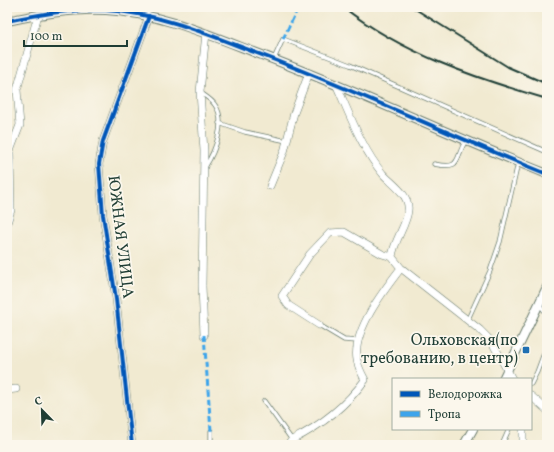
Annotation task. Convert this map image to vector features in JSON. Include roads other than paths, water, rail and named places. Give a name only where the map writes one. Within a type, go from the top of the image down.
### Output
[{"type":"street","points":[[7,21],[38,14],[80,10],[106,10],[176,22],[336,84],[547,174]]},
{"type":"street","points":[[7,223],[11,210],[10,151],[20,124],[17,90],[38,14]]},
{"type":"street","name":"ЮЖНАЯ УЛИЦА","points":[[132,445],[121,356],[116,299],[103,215],[99,164],[103,141],[148,16]]},
{"type":"street","points":[[204,336],[202,286],[205,168],[200,92],[206,34]]},
{"type":"street","points":[[270,186],[284,152],[308,73]]},
{"type":"street","points":[[336,84],[365,146],[382,173],[407,199],[408,211],[393,247],[392,257]]},
{"type":"street","points":[[319,325],[288,305],[282,296],[318,244],[330,233],[344,232],[382,254],[392,257],[401,268],[441,300],[468,318],[492,342],[510,375]]},
{"type":"street","points":[[290,443],[328,420],[353,396],[364,380],[357,360],[357,342],[379,297],[401,268]]},
{"type":"street","points":[[510,375],[547,287]]},
{"type":"street","points":[[7,390],[16,389]]},
{"type":"street","points":[[532,397],[547,410]]},
{"type":"street","points":[[464,445],[472,430]]},
{"type":"street","points":[[523,430],[523,445]]},
{"type":"lane","points":[[274,59],[283,39],[350,65],[547,152]]},
{"type":"lane","points":[[200,92],[215,103],[220,118],[219,137],[211,158],[205,168]]},
{"type":"lane","points":[[219,123],[245,132],[287,141]]},
{"type":"lane","points":[[434,164],[448,167],[452,166],[459,157],[462,146],[467,139]]},
{"type":"lane","points":[[468,318],[490,272],[500,242],[518,162]]},
{"type":"lane","points":[[539,304],[547,314]]},
{"type":"lane","points":[[319,325],[344,340],[357,342]]},
{"type":"lane","points":[[532,382],[547,345]]},
{"type":"lane","points":[[264,401],[290,443]]},
{"type":"lane","points":[[502,445],[509,430]]},
{"type":"lane","points":[[211,431],[211,445]]},
{"type":"railway","points":[[343,7],[366,24],[390,38],[440,63],[547,99]]},
{"type":"railway","points":[[412,7],[508,67],[547,84]]},
{"type":"place","name":"Ольховская(по требованию, в центр)","points":[[526,350]]}]
